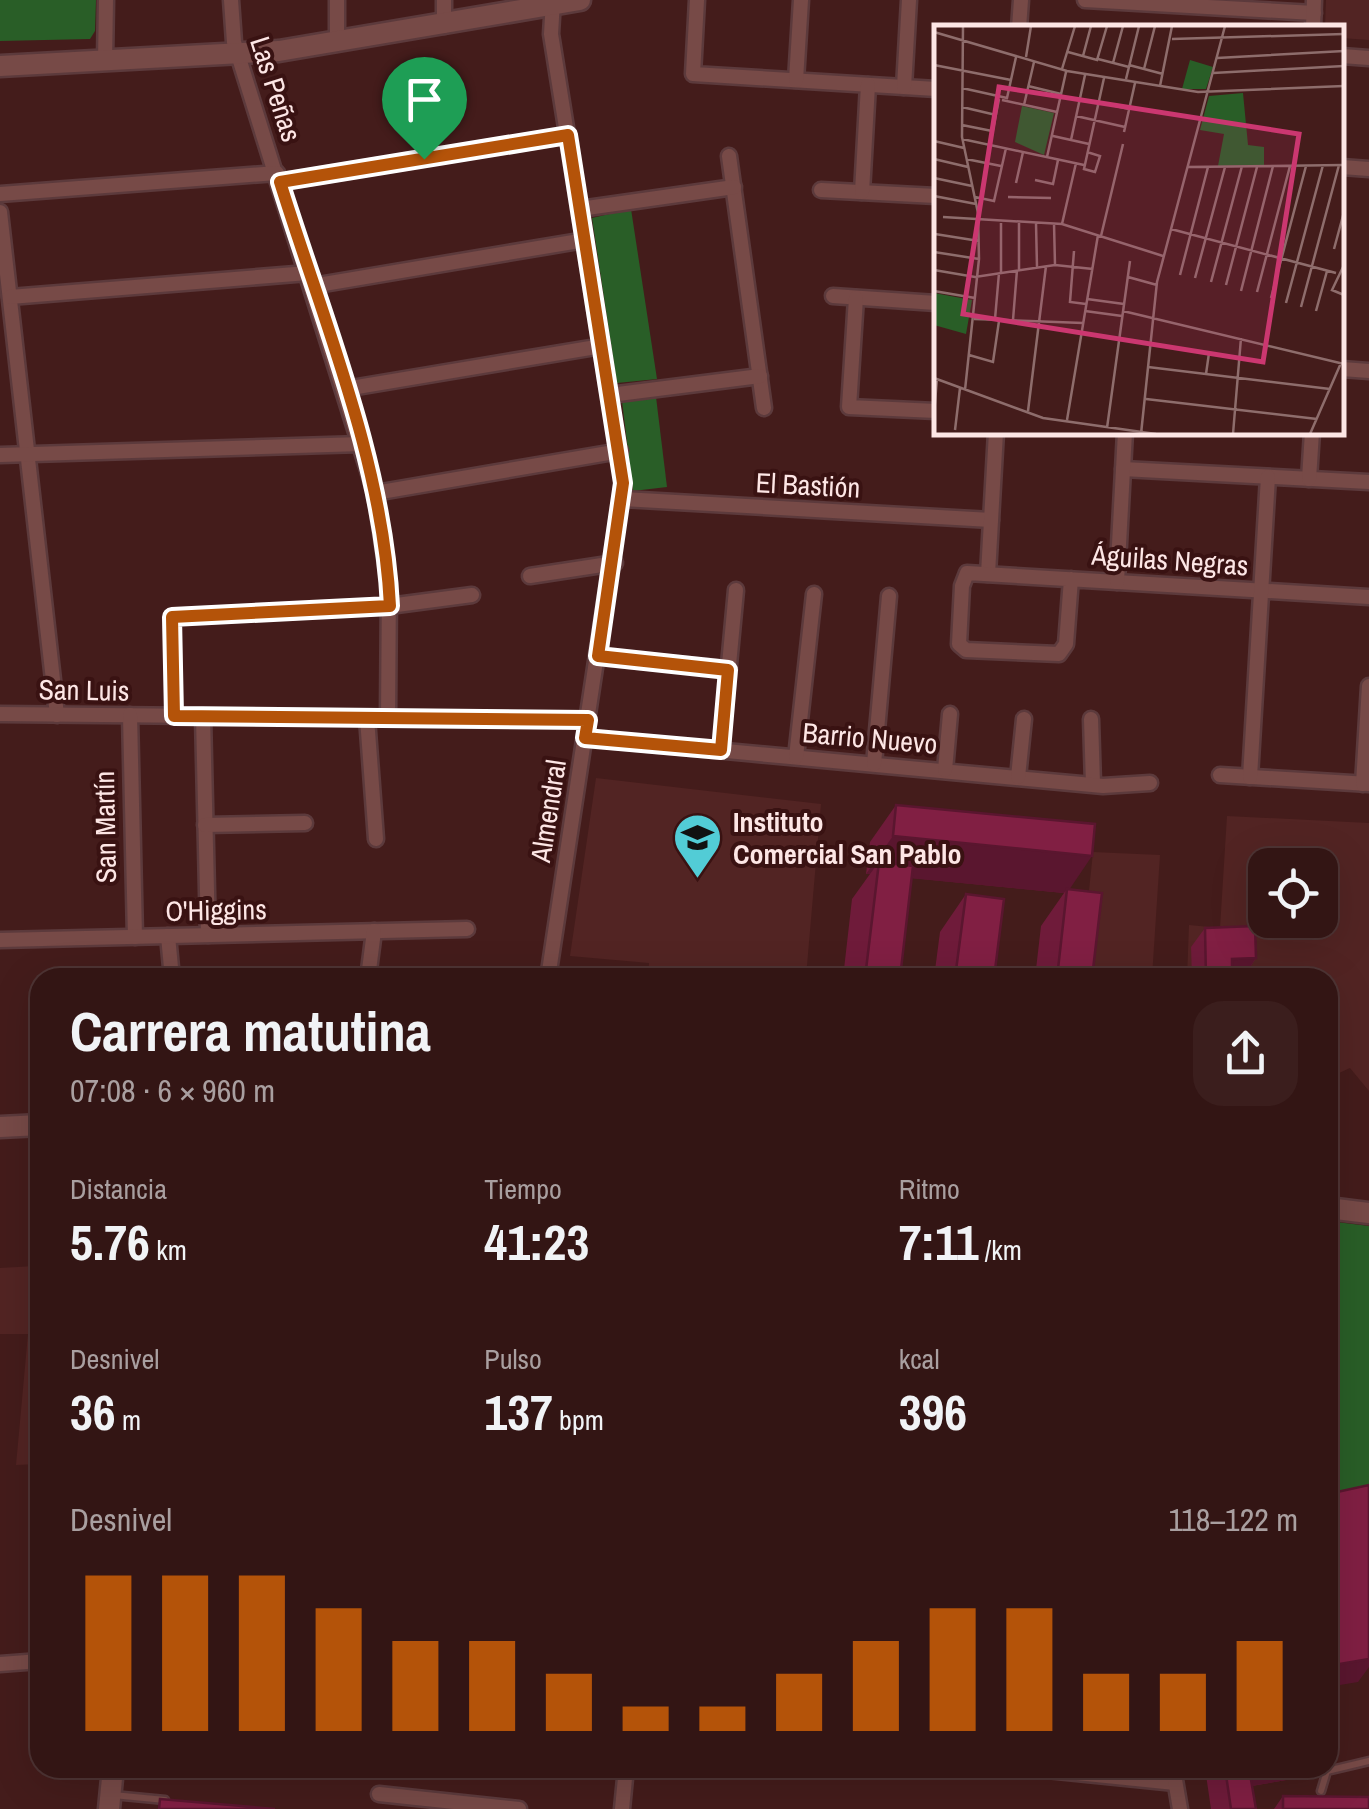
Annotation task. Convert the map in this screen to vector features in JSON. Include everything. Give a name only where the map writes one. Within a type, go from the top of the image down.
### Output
[{"type":"street","points":[[105,61],[106,0]]},
{"type":"street","name":"Las Peñas","points":[[231,0],[231,33],[375,493],[390,606],[388,718]]},
{"type":"street","points":[[337,0],[337,43]]},
{"type":"street","points":[[444,0],[444,26]]},
{"type":"street","points":[[0,66],[240,54],[337,43],[580,0]]},
{"type":"street","points":[[697,0],[693,74],[934,89]]},
{"type":"street","points":[[796,80],[801,0]]},
{"type":"street","points":[[904,87],[909,0]]},
{"type":"street","points":[[1019,25],[1021,0]]},
{"type":"street","points":[[1085,0],[1204,3],[1295,20],[1314,13]]},
{"type":"street","name":"Almendral","points":[[550,968],[623,499],[620,451],[568,135],[552,3]]},
{"type":"street","points":[[1344,56],[1369,58]]},
{"type":"street","points":[[862,192],[868,85]]},
{"type":"street","points":[[0,194],[278,178],[568,135]]},
{"type":"street","points":[[729,156],[764,408]]},
{"type":"street","points":[[1344,167],[1369,169]]},
{"type":"street","points":[[580,209],[734,187]]},
{"type":"street","points":[[821,190],[934,196]]},
{"type":"street","points":[[0,215],[58,714]]},
{"type":"street","points":[[10,297],[310,279],[585,240]]},
{"type":"street","points":[[833,296],[934,303]]},
{"type":"street","points":[[856,298],[849,407],[934,411]]},
{"type":"street","points":[[345,389],[602,346]]},
{"type":"street","points":[[1344,369],[1369,371]]},
{"type":"street","points":[[610,394],[760,376]]},
{"type":"street","points":[[988,574],[996,435]]},
{"type":"street","points":[[1117,582],[1125,435]]},
{"type":"street","points":[[1310,479],[1312,435]]},
{"type":"street","points":[[0,455],[362,444]]},
{"type":"street","points":[[375,493],[620,451]]},
{"type":"street","points":[[1123,469],[1369,482]]},
{"type":"street","points":[[1250,777],[1268,476]]},
{"type":"street","name":"El Bastión","points":[[623,499],[991,520]]},
{"type":"street","points":[[530,576],[614,563]]},
{"type":"street","name":"Águilas Negras","points":[[1070,579],[1063,651],[966,650],[958,640],[962,586],[967,573],[1070,579],[1261,591],[1369,597]]},
{"type":"street","points":[[721,750],[736,590]]},
{"type":"street","points":[[796,757],[814,594]]},
{"type":"street","points":[[174,716],[172,617],[390,606],[472,595]]},
{"type":"street","points":[[874,764],[890,596]]},
{"type":"street","points":[[598,656],[728,670]]},
{"type":"street","points":[[1220,776],[1366,784],[1369,686]]},
{"type":"street","name":"San Luis","points":[[0,714],[588,720]]},
{"type":"street","points":[[946,770],[950,714]]},
{"type":"street","name":"San Martín","points":[[130,715],[135,937]]},
{"type":"street","points":[[203,716],[208,935]]},
{"type":"street","points":[[368,718],[376,839]]},
{"type":"street","points":[[1018,777],[1024,719]]},
{"type":"street","points":[[1092,720],[1094,784]]},
{"type":"street","name":"Barrio Nuevo","points":[[585,738],[1094,784],[1150,783]]},
{"type":"street","points":[[206,825],[305,823]]},
{"type":"street","name":"O'Higgins","points":[[0,940],[467,929]]},
{"type":"street","points":[[369,968],[374,931]]},
{"type":"street","points":[[168,936],[171,968]]},
{"type":"street","points":[[0,1127],[30,1126]]},
{"type":"street","points":[[1338,1209],[1369,1213]]},
{"type":"street","points":[[0,1664],[30,1662]]},
{"type":"street","points":[[622,1809],[625,1778]]},
{"type":"street","points":[[1175,1778],[1180,1809]]},
{"type":"street","points":[[379,1794],[519,1809]]},
{"type":"lane","points":[[1338,1765],[1369,1761]]},
{"type":"lane","points":[[1321,1791],[1325,1778]]},
{"type":"lane","points":[[110,1802],[182,1802]]},
{"type":"shaded area","points":[[1326,0],[1369,0],[1369,40],[1344,38],[1344,25],[1325,25]]},
{"type":"shaded area","name":"Instituto Comercial San Pablo","points":[[596,778],[821,804],[807,968],[649,968],[649,963],[570,956]]},
{"type":"shaded area","points":[[1227,816],[1369,823],[1369,1091],[1350,1068],[1338,1073],[1338,968],[1187,968],[1189,925],[1220,928]]},
{"type":"shaded area","points":[[1093,852],[1160,855],[1153,968],[1081,968]]},
{"type":"shaded area","points":[[30,1266],[30,1464],[16,1465],[28,1334],[0,1334],[0,1268]]},
{"type":"green space","points":[[0,0],[96,0],[95,31],[90,39],[0,41]]},
{"type":"green space","points":[[631,209],[657,379],[617,383],[592,218]]},
{"type":"green space","points":[[656,397],[667,487],[633,491],[622,401]]},
{"type":"green space","points":[[1338,1222],[1369,1226],[1369,1488],[1338,1496]]},
{"type":"building","points":[[896,805],[1095,824],[1092,856],[893,836]]},
{"type":"building","points":[[879,862],[913,866],[901,968],[866,968]]},
{"type":"building","points":[[1067,889],[1102,893],[1093,968],[1058,968]]},
{"type":"building","points":[[966,894],[1004,899],[995,968],[956,968]]},
{"type":"building","points":[[1248,926],[1248,938],[1255,938],[1256,958],[1232,959],[1232,968],[1206,968],[1205,928]]},
{"type":"building","points":[[1369,1485],[1369,1659],[1338,1664],[1338,1492]]},
{"type":"building","points":[[1226,1778],[1251,1778],[1256,1809],[1231,1809]]},
{"type":"building","points":[[1283,1796],[1369,1797],[1369,1809],[1283,1809]]},
{"type":"building","points":[[160,1799],[275,1809],[159,1809]]},
{"type":"place","name":"Instituto Comercial San Pablo","points":[[698,880]]},
{"type":"route","points":[[568,135],[623,483],[621,523],[598,656],[728,670],[721,750],[585,738],[588,720],[174,716],[172,617],[390,606],[382,528],[369,469],[280,182],[424,159],[568,135]]}]
